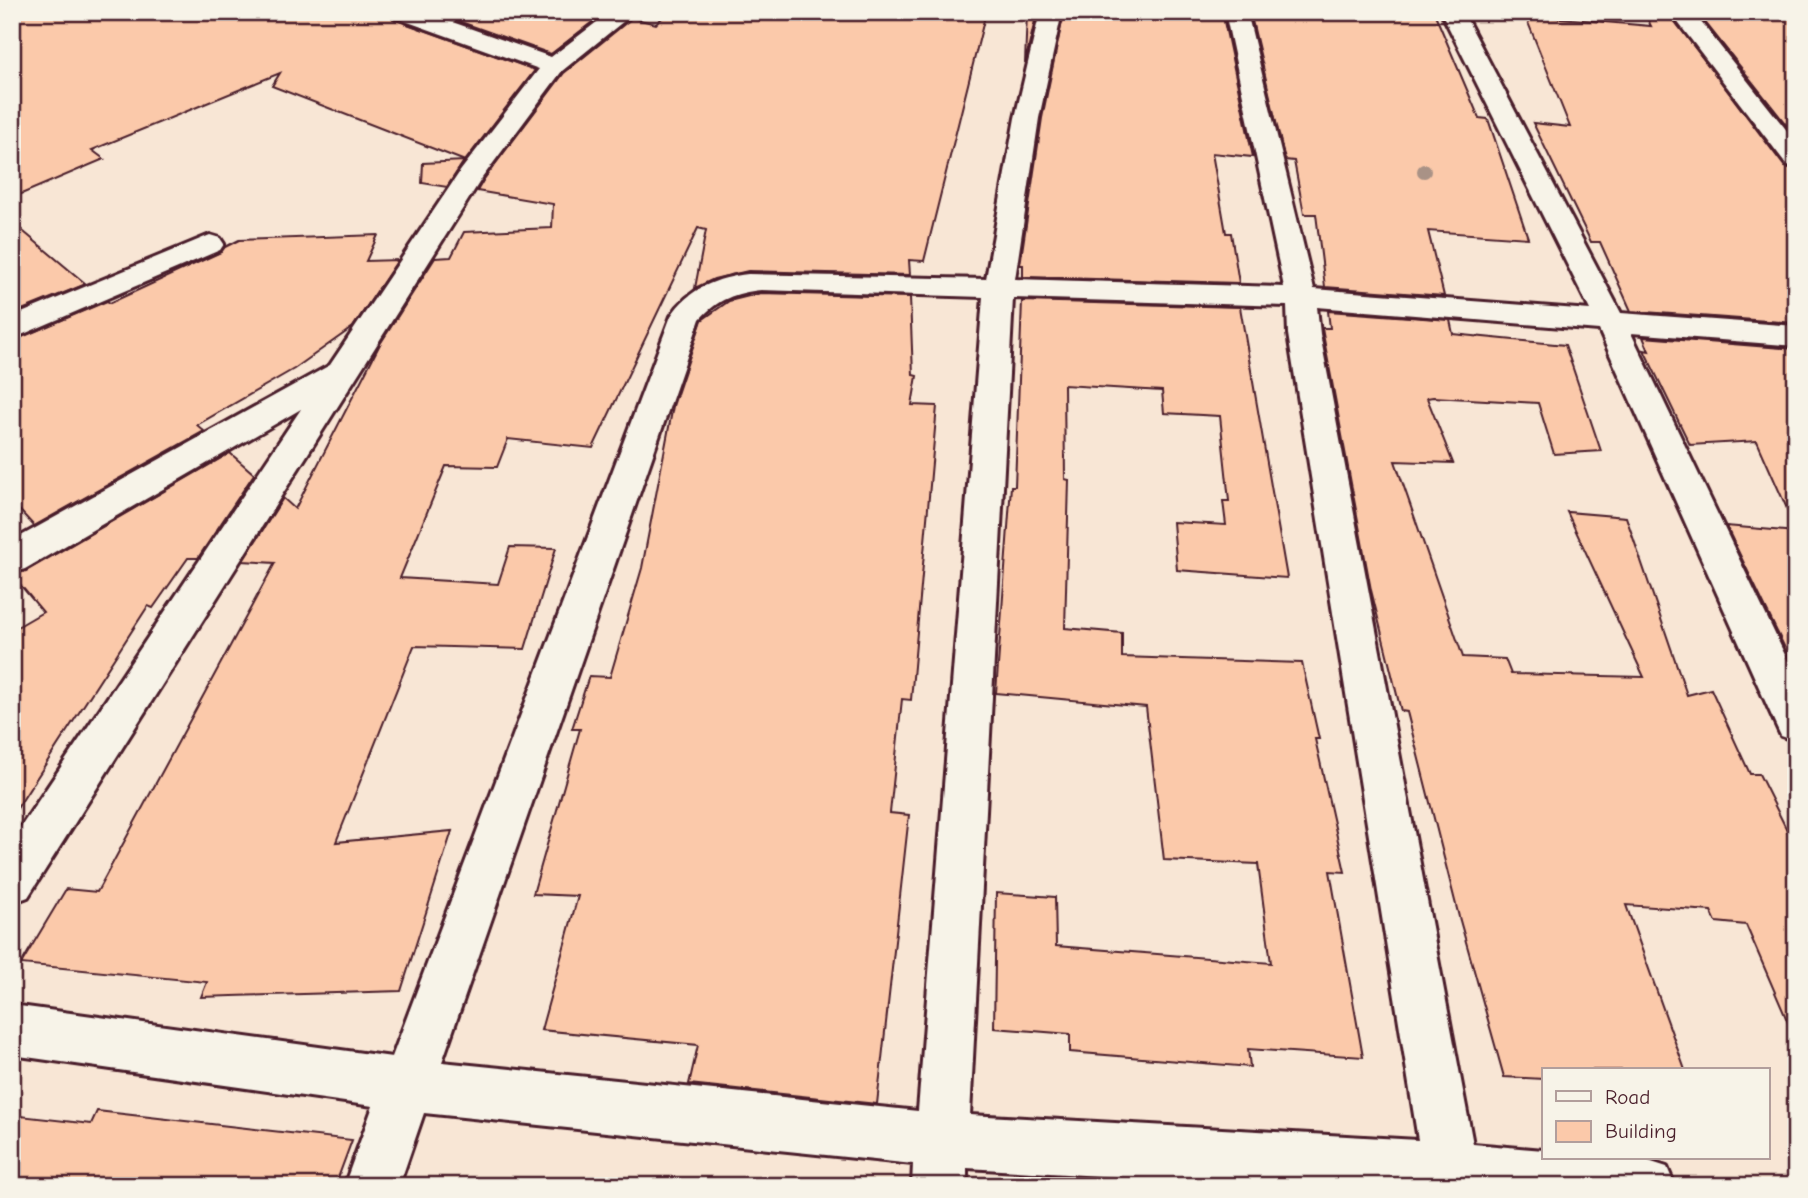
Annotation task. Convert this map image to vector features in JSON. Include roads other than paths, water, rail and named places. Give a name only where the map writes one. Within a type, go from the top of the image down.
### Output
[{"type":"street","points":[[402,12],[554,66]]},
{"type":"street","points":[[12,881],[470,176],[554,66],[624,12]]},
{"type":"street","points":[[939,1163],[999,288],[1027,118],[1051,12]]},
{"type":"street","points":[[1236,12],[1301,297],[1304,334],[1451,1178]]},
{"type":"street","points":[[1452,12],[1610,320],[1796,723]]},
{"type":"street","points":[[1681,12],[1796,159]]},
{"type":"street","points":[[12,329],[210,244]]},
{"type":"street","points":[[371,1186],[686,316],[710,292],[731,284],[761,281],[1301,297],[1796,336]]},
{"type":"street","points":[[15,551],[342,371]]},
{"type":"street","points":[[12,1030],[939,1163],[1648,1186]]}]
